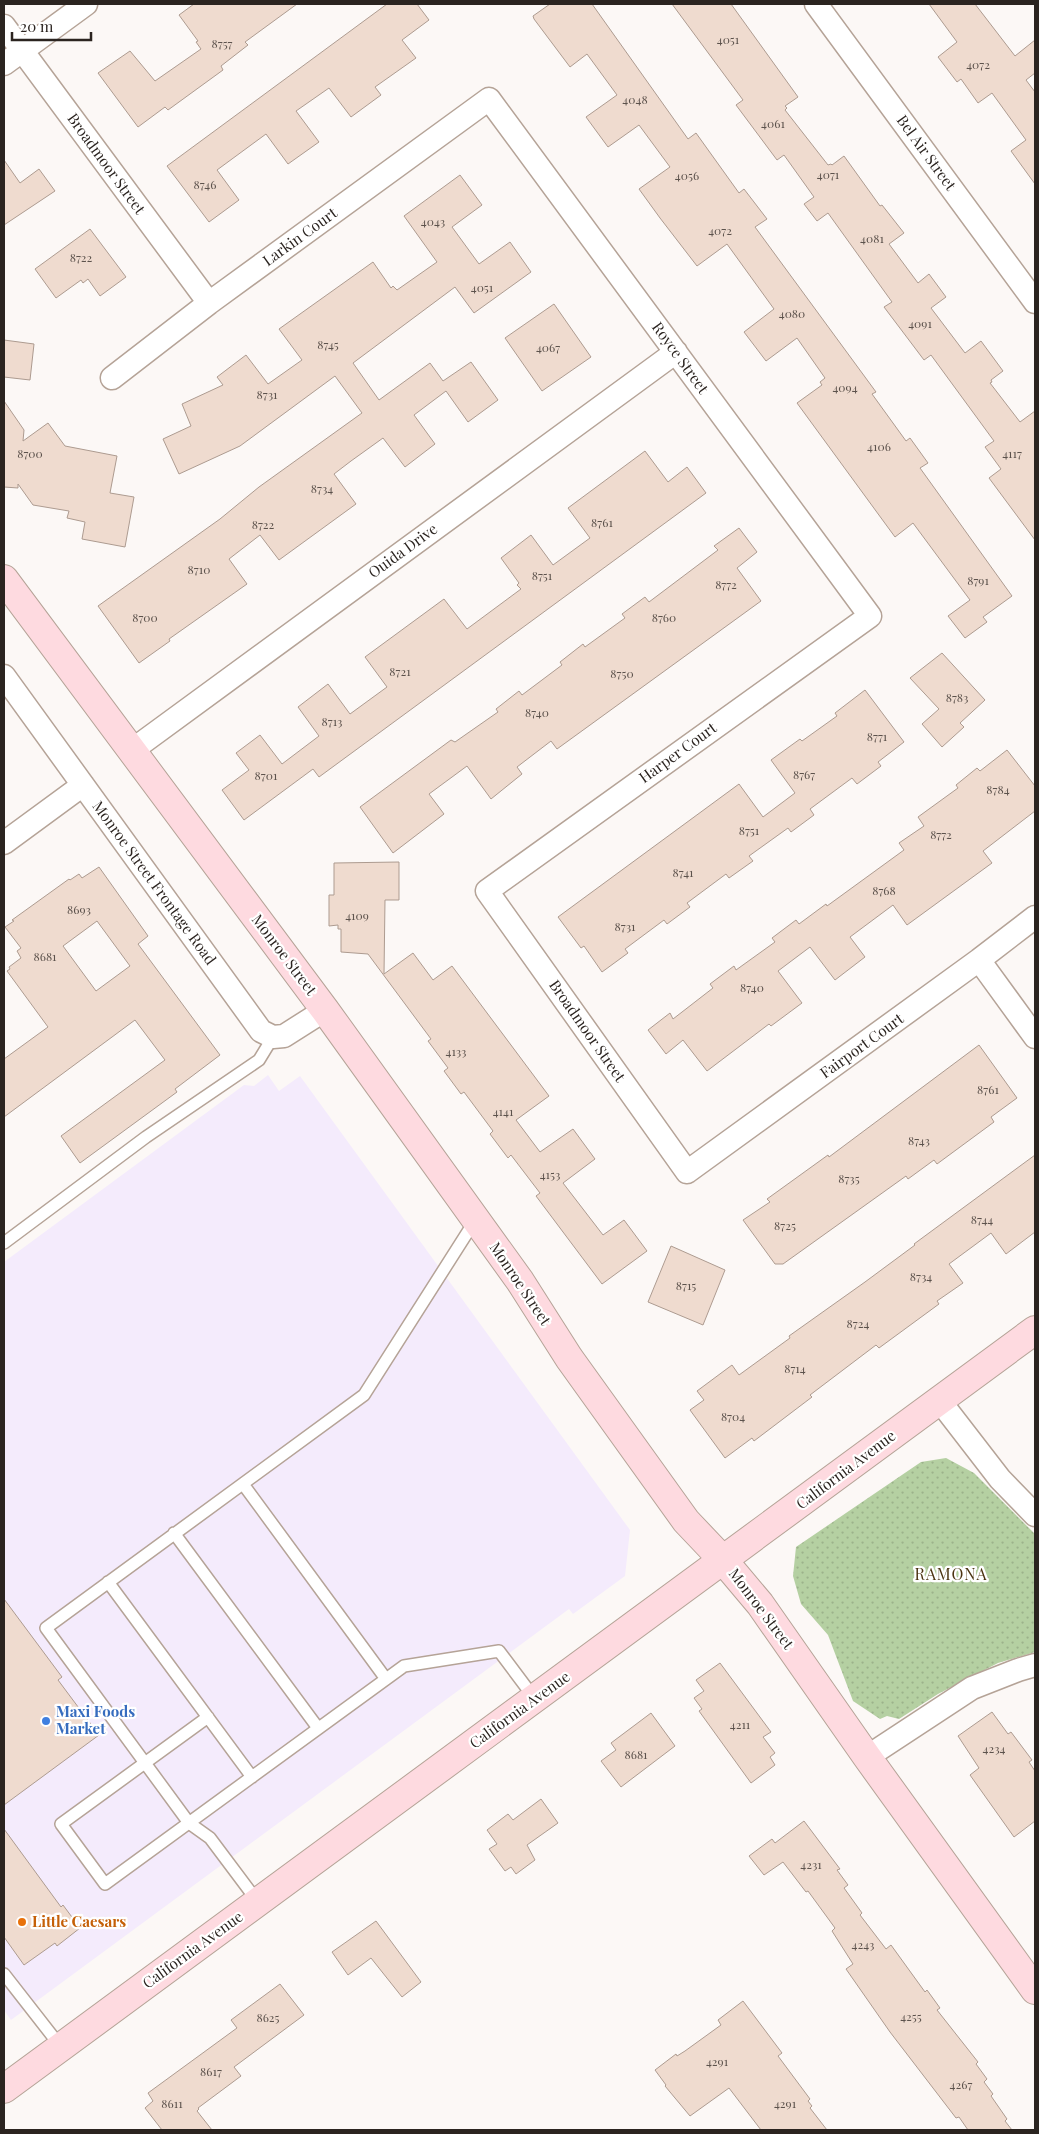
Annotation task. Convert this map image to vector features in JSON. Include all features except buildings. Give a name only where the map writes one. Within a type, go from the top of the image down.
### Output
[{"type":"main road","name":"Monroe Street","points":[[4,579],[325,1010],[476,1219],[520,1282],[569,1358],[686,1520],[760,1604],[867,1757],[1035,1990]]},
{"type":"main road","name":"California Avenue","points":[[4,2089],[1035,1330]]},
{"type":"street","points":[[4,64],[86,4]]},
{"type":"street","name":"Bel Air Street","points":[[816,4],[1035,302]]},
{"type":"street","name":"Broadmoor Street","points":[[4,26],[209,303]]},
{"type":"street","name":"Larkin Court","points":[[112,378],[209,303],[489,100]]},
{"type":"street","name":"Royce Street","points":[[489,100],[870,616]]},
{"type":"street","name":"Ouida Drive","points":[[131,751],[676,352]]},
{"type":"street","name":"Harper Court","points":[[487,891],[870,616]]},
{"type":"street","name":"Monroe Street Frontage Road","points":[[4,676],[261,1031],[273,1037]]},
{"type":"street","points":[[4,843],[84,785]]},
{"type":"street","name":"Broadmoor Street","points":[[487,891],[687,1172]]},
{"type":"street","name":"Fairport Court","points":[[687,1172],[979,960],[1035,917]]},
{"type":"street","points":[[979,960],[1035,1037]]},
{"type":"street","points":[[273,1037],[284,1036],[325,1010]]},
{"type":"street","points":[[939,1400],[1000,1480],[1035,1516]]},
{"type":"street","points":[[867,1757],[972,1688],[1035,1665]]},
{"type":"lane","points":[[4,1243],[146,1137],[259,1060],[273,1037]]},
{"type":"lane","points":[[258,1902],[210,1838],[189,1822],[46,1628],[364,1395],[476,1219]]},
{"type":"lane","points":[[242,1484],[386,1679]]},
{"type":"lane","points":[[174,1533],[318,1728]]},
{"type":"lane","points":[[108,1582],[252,1777]]},
{"type":"lane","points":[[208,1717],[61,1824],[105,1884],[404,1666],[499,1651],[535,1699]]},
{"type":"lane","points":[[4,1974],[61,2047]]},
{"type":"shaded area","points":[[268,1075],[279,1091],[300,1076],[630,1530],[625,1576],[573,1614],[569,1609],[11,2020],[4,2010],[4,1262],[244,1085],[254,1086]]},
{"type":"green space","points":[[946,1458],[974,1473],[1035,1534],[1035,1652],[998,1663],[938,1694],[899,1719],[887,1716],[880,1719],[853,1701],[828,1635],[801,1604],[793,1576],[796,1547],[921,1462]]},
{"type":"place","name":"Maxi Foods Market","points":[[46,1721]]},
{"type":"place","name":"Little Caesars","points":[[22,1922]]},
{"type":"district","name":"RAMONA","points":[[951,1574]]}]
